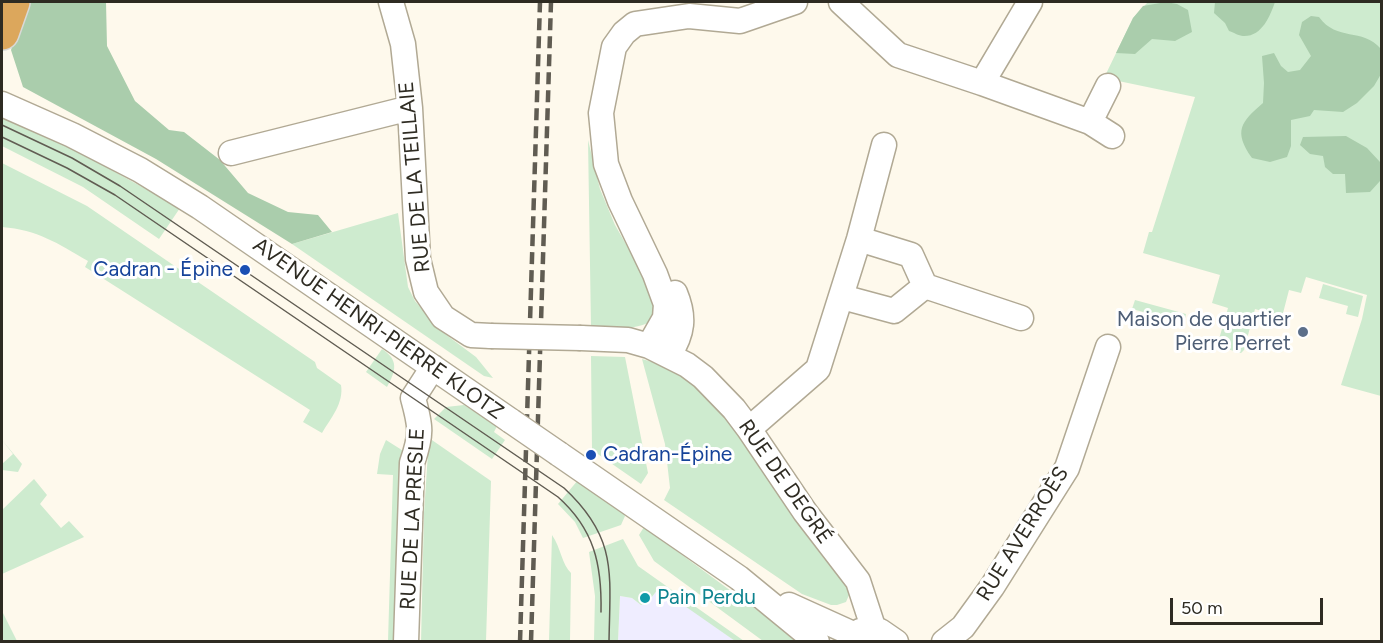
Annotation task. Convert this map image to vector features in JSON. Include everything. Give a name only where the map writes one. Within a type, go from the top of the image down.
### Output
[{"type":"highway","points":[[2,33],[13,2]]},
{"type":"street","name":"RUE DE LA TEILLAIE","points":[[391,2],[403,44],[410,108],[418,259],[426,292],[443,317],[471,335],[627,340],[659,351]]},
{"type":"street","points":[[659,351],[666,304],[606,164],[601,113],[614,47],[624,33],[635,24],[689,16],[740,21],[795,2]]},
{"type":"street","points":[[841,2],[898,55],[1090,122],[1112,136]]},
{"type":"street","points":[[982,83],[1030,2]]},
{"type":"street","points":[[1090,122],[1108,86]]},
{"type":"street","name":"AVENUE HENRI-PIERRE KLOTZ","points":[[2,104],[72,135],[140,170],[200,207],[739,578],[817,642]]},
{"type":"street","points":[[231,153],[410,108]]},
{"type":"street","points":[[749,429],[818,369],[842,297],[884,145]]},
{"type":"street","points":[[859,239],[911,255],[925,286],[1021,318]]},
{"type":"street","points":[[642,248],[676,294],[681,312],[679,339],[659,351]]},
{"type":"street","points":[[842,297],[894,311],[925,286]]},
{"type":"street","name":"RUE AVERROÈS","points":[[944,642],[963,627],[992,587],[1067,468],[1108,347]]},
{"type":"street","name":"RUE DE DEGRÉ","points":[[659,351],[703,377],[734,409],[805,512],[858,581],[857,635]]},
{"type":"street","name":"RUE DE LA PRESLE","points":[[406,642],[412,464],[418,444],[420,425],[413,398],[433,368]]},
{"type":"street","name":"AVENUE HENRI-PIERRE KLOTZ","points":[[739,578],[796,609],[857,635],[887,634],[896,642]]},
{"type":"shaded area","points":[[659,588],[735,641],[618,642],[620,596],[632,598],[641,605],[647,603]]},
{"type":"green space","points":[[26,2],[106,2],[107,46],[135,101],[169,130],[184,132],[220,160],[248,193],[288,212],[318,215],[332,232],[292,244],[156,159],[23,87],[11,50]]},
{"type":"green space","points":[[1148,2],[1381,2],[1381,396],[1341,385],[1362,319],[1367,295],[1306,277],[1301,293],[1289,290],[1282,317],[1255,309],[1244,350],[1241,353],[1217,346],[1228,308],[1212,303],[1220,275],[1143,253],[1149,232],[1152,232],[1195,97],[1104,78],[1133,18]]},
{"type":"green space","points":[[1166,2],[1177,4],[1188,10],[1192,32],[1175,41],[1152,39],[1135,54],[1116,53],[1133,18],[1143,6]]},
{"type":"green space","points":[[1215,2],[1275,2],[1264,25],[1255,33],[1243,36],[1229,31],[1225,23],[1214,13]]},
{"type":"green space","points":[[1311,16],[1319,17],[1326,25],[1334,29],[1374,42],[1381,49],[1381,74],[1374,86],[1357,103],[1343,112],[1314,110],[1310,116],[1291,120],[1291,146],[1287,157],[1270,162],[1252,158],[1241,134],[1242,127],[1249,116],[1263,103],[1262,56],[1274,53],[1281,66],[1288,72],[1300,70],[1311,56],[1299,35],[1302,22]]},
{"type":"green space","points":[[2,116],[68,146],[180,208],[159,239],[83,187],[2,146]]},
{"type":"green space","points":[[1346,136],[1367,148],[1380,162],[1380,181],[1370,192],[1346,193],[1345,174],[1333,174],[1325,167],[1323,156],[1310,154],[1300,145],[1303,137]]},
{"type":"green space","points":[[588,140],[600,189],[615,225],[651,288],[656,318],[641,325],[625,328],[591,327]]},
{"type":"green space","points":[[2,163],[87,206],[315,362],[317,368],[341,385],[339,404],[322,433],[303,422],[310,410],[85,267],[88,261],[37,234],[2,227]]},
{"type":"green space","points":[[398,213],[408,287],[415,301],[441,331],[476,357],[493,378],[484,376],[292,244]]},
{"type":"green space","points":[[1323,284],[1363,296],[1358,317],[1346,314],[1348,306],[1319,298]]},
{"type":"green space","points":[[1135,300],[1186,314],[1184,323],[1132,309]]},
{"type":"green space","points":[[382,349],[391,357],[394,366],[387,387],[366,372]]},
{"type":"green space","points":[[591,356],[625,357],[648,473],[641,484],[592,450]]},
{"type":"green space","points":[[642,359],[669,369],[692,384],[732,425],[796,521],[849,590],[846,602],[831,605],[802,594],[664,500],[670,488],[665,444]]},
{"type":"green space","points":[[464,405],[497,426],[494,432],[505,440],[492,459],[434,419],[446,407]]},
{"type":"green space","points":[[429,438],[491,481],[486,641],[421,642],[424,513]]},
{"type":"green space","points":[[2,440],[22,464],[18,472],[2,470],[2,464],[13,454]]},
{"type":"green space","points":[[386,440],[405,452],[400,478],[393,641],[388,641],[393,475],[377,474],[380,454]]},
{"type":"green space","points":[[34,479],[47,495],[40,504],[61,528],[69,521],[84,537],[2,574],[2,510]]},
{"type":"green space","points":[[578,480],[621,509],[625,516],[621,525],[583,538],[575,522],[558,504]]},
{"type":"green space","points":[[644,527],[799,641],[763,641],[654,561],[639,535]]},
{"type":"green space","points":[[552,535],[571,573],[570,641],[549,641]]},
{"type":"green space","points":[[623,539],[638,566],[744,641],[735,641],[659,588],[651,598],[643,593],[640,597],[647,603],[641,605],[632,598],[620,596],[618,641],[594,641],[595,596],[589,552]]},
{"type":"green space","points":[[2,611],[17,641],[2,641]]},
{"type":"tram line","points":[[2,125],[72,158],[120,186],[564,488],[594,524],[607,558],[610,596],[609,642]]},
{"type":"tram line","points":[[2,137],[67,168],[115,195],[558,497],[580,522],[593,548],[600,578],[601,612]]},
{"type":"railway","points":[[520,642],[540,2]]},
{"type":"railway","points":[[531,642],[551,2]]},
{"type":"place","name":"Cadran - Épine","points":[[245,270]]},
{"type":"place","name":"Maison de quartier Pierre Perret","points":[[1303,332]]},
{"type":"place","name":"Cadran-Épine","points":[[591,455]]},
{"type":"place","name":"Pain Perdu","points":[[645,598]]}]
